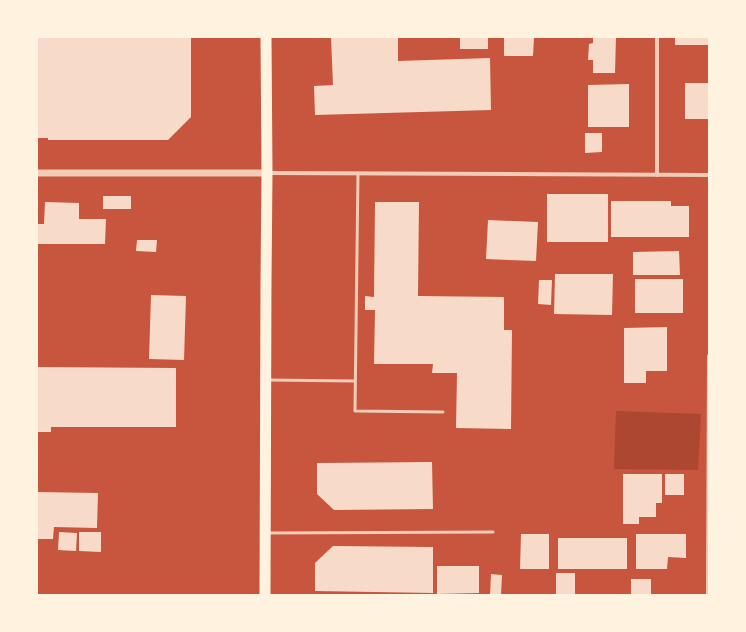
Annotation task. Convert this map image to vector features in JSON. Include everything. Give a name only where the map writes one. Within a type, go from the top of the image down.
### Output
[{"type":"highway","points":[[265,595],[268,173],[266,37]]},
{"type":"street","points":[[657,37],[658,175]]},
{"type":"street","points":[[37,173],[709,175]]},
{"type":"street","points":[[708,595],[709,356]]},
{"type":"lane","points":[[358,174],[355,411],[443,412]]},
{"type":"lane","points":[[266,380],[355,381]]},
{"type":"lane","points":[[265,533],[493,532]]},
{"type":"shaded area","points":[[616,411],[701,414],[698,470],[614,469]]},
{"type":"building","points":[[37,37],[191,37],[191,117],[168,140],[48,140],[48,138],[37,138]]},
{"type":"building","points":[[331,37],[398,37],[398,61],[490,58],[491,110],[315,115],[314,86],[333,85]]},
{"type":"building","points":[[460,37],[488,37],[488,49],[460,49]]},
{"type":"building","points":[[504,37],[534,37],[533,56],[504,56]]},
{"type":"building","points":[[593,37],[616,37],[615,73],[593,73],[593,60],[588,60],[589,44],[593,43]]},
{"type":"building","points":[[675,37],[709,37],[709,45],[675,45]]},
{"type":"building","points":[[685,83],[709,83],[709,119],[685,119]]},
{"type":"building","points":[[629,84],[629,127],[588,127],[588,85]]},
{"type":"building","points":[[585,133],[602,133],[602,152],[585,153]]},
{"type":"building","points":[[547,194],[608,194],[608,242],[547,242]]},
{"type":"building","points":[[103,196],[131,196],[131,209],[103,209]]},
{"type":"building","points":[[611,201],[671,201],[671,206],[689,206],[689,237],[611,237]]},
{"type":"building","points":[[45,202],[79,203],[79,219],[106,219],[105,244],[37,244],[37,224],[44,224]]},
{"type":"building","points":[[375,202],[419,202],[418,296],[504,297],[504,330],[512,330],[511,429],[456,428],[457,373],[432,373],[433,364],[374,364],[375,310],[365,310],[365,296],[374,297]]},
{"type":"building","points":[[488,220],[538,222],[536,261],[486,259]]},
{"type":"building","points":[[137,240],[157,240],[156,252],[136,251]]},
{"type":"building","points":[[679,251],[680,275],[633,275],[633,252]]},
{"type":"building","points":[[555,274],[613,274],[612,315],[554,314]]},
{"type":"building","points":[[635,279],[683,279],[683,313],[635,313]]},
{"type":"building","points":[[539,280],[552,280],[551,305],[538,304]]},
{"type":"building","points":[[151,295],[186,296],[184,360],[149,359]]},
{"type":"building","points":[[667,327],[667,371],[646,371],[646,383],[624,383],[624,328]]},
{"type":"building","points":[[37,367],[176,368],[176,427],[51,427],[51,432],[37,432]]},
{"type":"building","points":[[432,462],[433,509],[334,510],[317,494],[317,463]]},
{"type":"building","points":[[623,474],[662,474],[662,503],[656,503],[656,517],[639,517],[639,524],[623,524]]},
{"type":"building","points":[[665,474],[684,474],[684,495],[665,495]]},
{"type":"building","points":[[37,492],[98,493],[97,528],[54,527],[53,539],[37,539]]},
{"type":"building","points":[[59,532],[77,533],[76,551],[58,550]]},
{"type":"building","points":[[79,532],[101,532],[101,552],[79,551]]},
{"type":"building","points":[[521,534],[549,534],[549,569],[520,569]]},
{"type":"building","points":[[636,534],[686,534],[686,558],[668,557],[667,569],[636,569]]},
{"type":"building","points":[[558,538],[627,538],[627,569],[558,569]]},
{"type":"building","points":[[333,546],[433,547],[433,593],[315,591],[315,563]]},
{"type":"building","points":[[437,566],[479,566],[479,593],[437,594]]},
{"type":"building","points":[[556,573],[575,573],[575,595],[556,595]]},
{"type":"building","points":[[491,574],[502,575],[501,595],[490,595]]},
{"type":"building","points":[[631,579],[651,579],[651,595],[631,595]]}]
